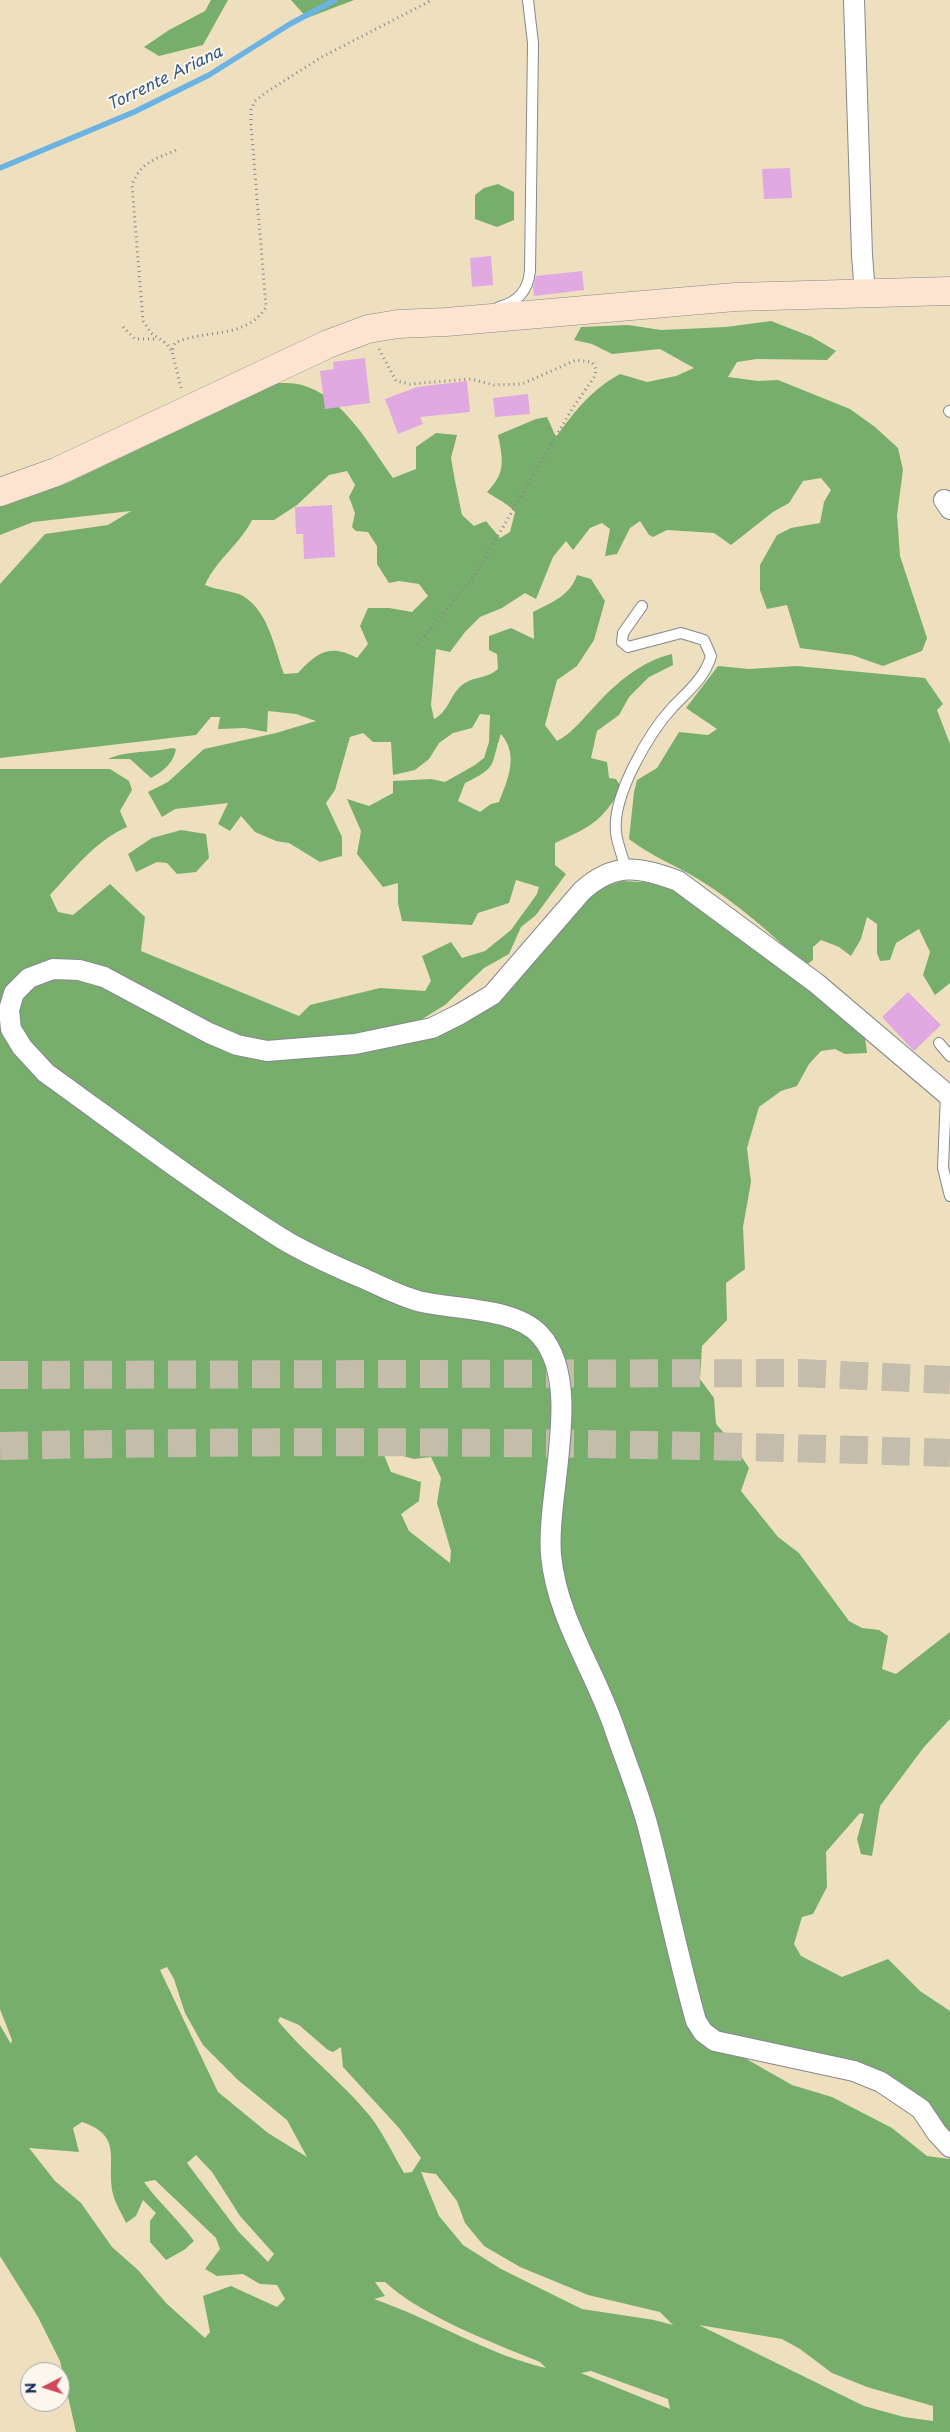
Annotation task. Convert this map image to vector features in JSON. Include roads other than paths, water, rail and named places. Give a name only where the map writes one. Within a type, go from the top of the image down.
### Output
[{"type":"main road","points":[[0,492],[56,472],[328,344],[368,329],[398,324],[446,322],[735,297],[950,291]]},
{"type":"street","points":[[854,0],[862,263],[865,294]]},
{"type":"street","points":[[862,263],[875,277],[901,292]]},
{"type":"street","points":[[948,1096],[816,983],[678,881],[651,871],[626,869],[597,877],[582,891],[492,994],[432,1028],[355,1044],[267,1051],[237,1046],[104,977],[79,970],[53,969],[29,978],[14,993],[10,1010],[11,1029],[22,1047],[46,1073],[275,1235],[364,1279],[416,1300],[501,1314],[522,1322],[538,1332],[548,1344],[562,1389],[562,1411],[551,1528],[556,1585],[578,1648],[612,1721],[647,1824],[696,2021],[704,2032],[716,2041],[854,2071],[881,2082],[921,2109],[937,2133],[950,2146]]},
{"type":"lane","points":[[446,322],[509,304],[520,297],[529,284],[532,226],[533,43],[528,0]]},
{"type":"lane","points":[[626,869],[616,831],[617,814],[629,776],[647,741],[671,709],[699,681],[711,656],[704,640],[681,633],[628,647],[622,642],[623,633],[642,606]]},
{"type":"lane","points":[[939,1043],[950,1056]]},
{"type":"lane","points":[[948,1096],[943,1168],[950,1196]]},
{"type":"waterway","name":"Torrente Ariana","points":[[0,168],[134,112],[209,75],[290,24],[335,0]]},
{"type":"tunnel","points":[[0,1375],[800,1373],[950,1380]]},
{"type":"tunnel","points":[[0,1446],[356,1442],[712,1446],[950,1453]]}]
